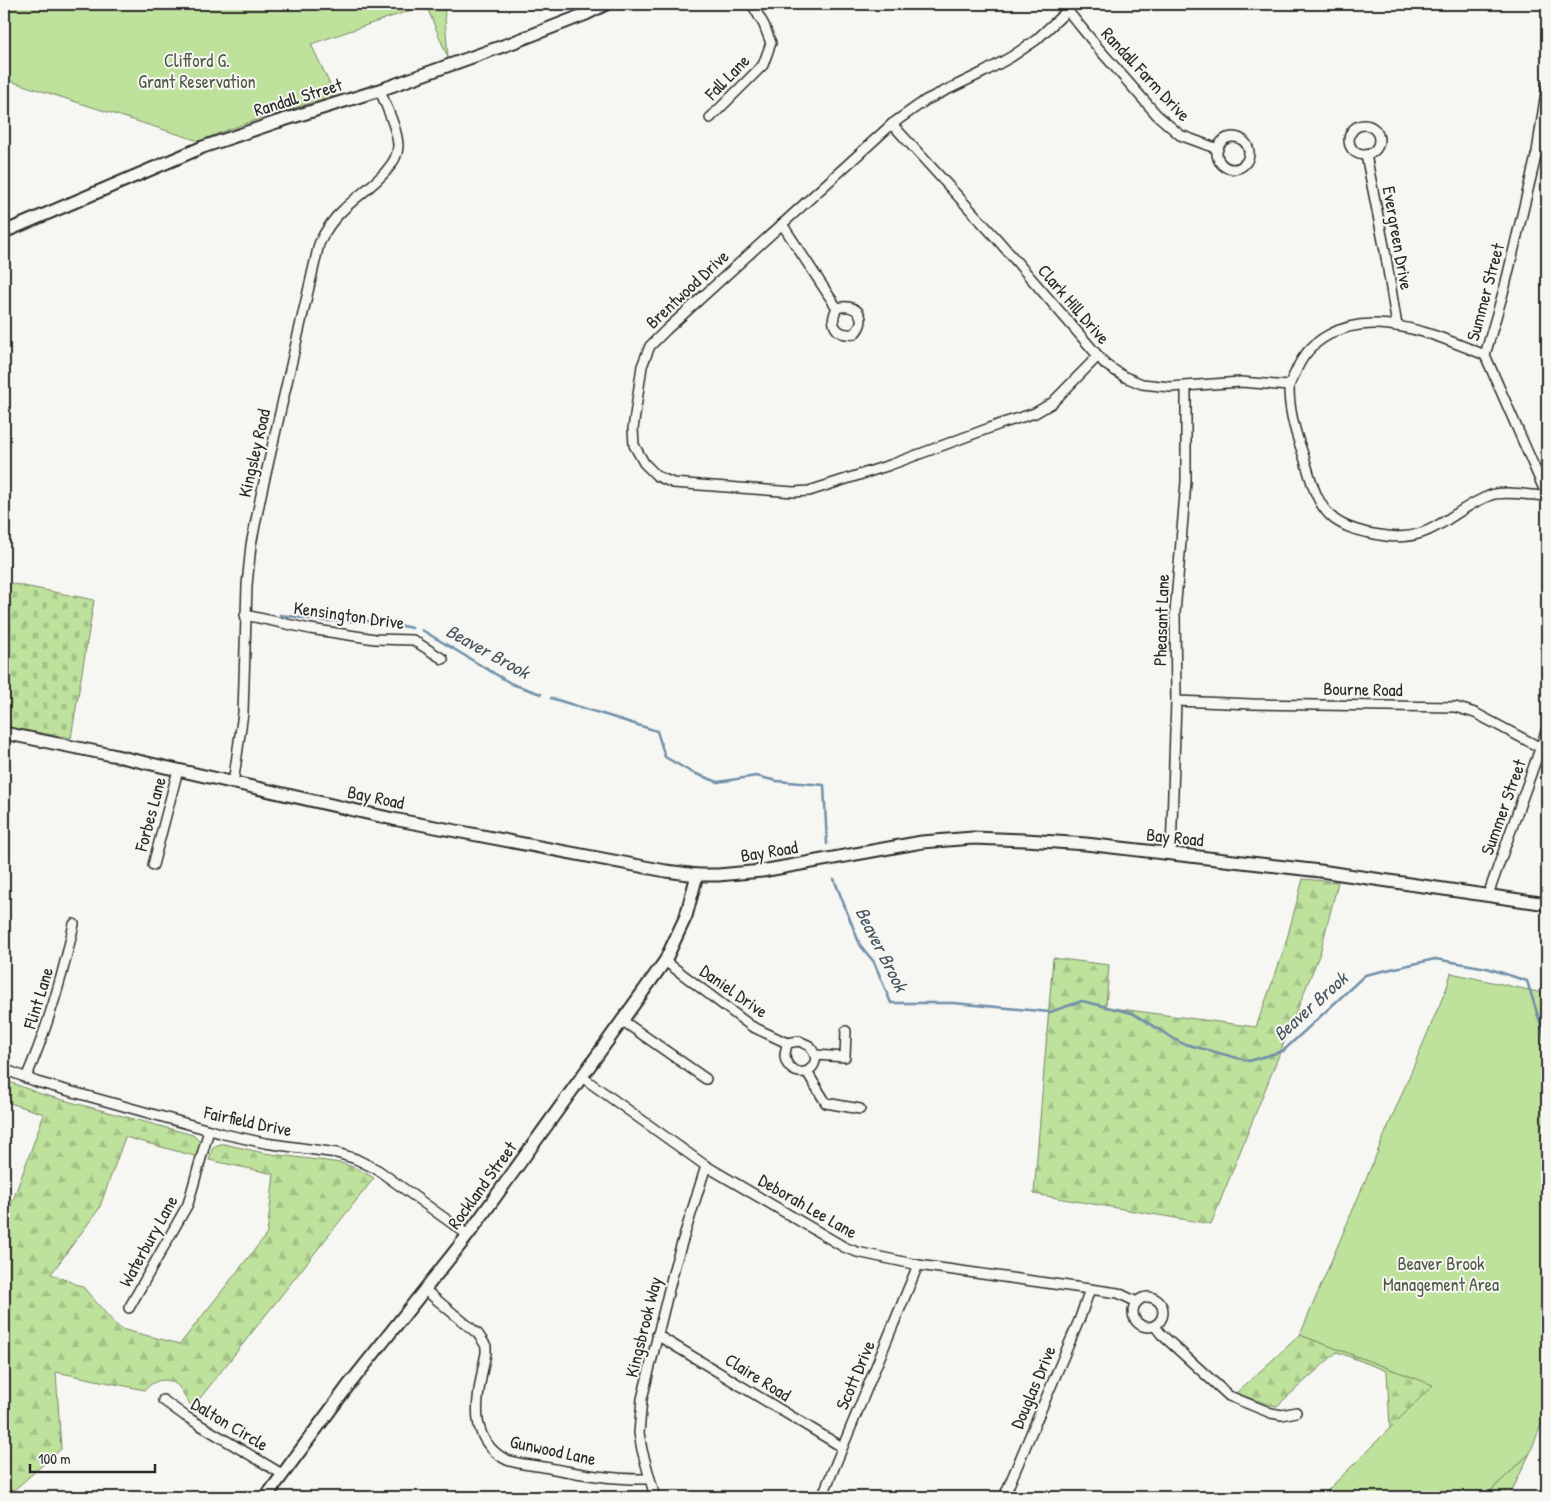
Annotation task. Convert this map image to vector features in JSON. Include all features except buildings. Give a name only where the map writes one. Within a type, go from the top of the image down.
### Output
[{"type":"main road","name":"Randall Street","points":[[4,232],[203,147],[258,127],[380,90],[514,42],[586,14],[606,4]]},
{"type":"main road","name":"Bay Road","points":[[4,733],[393,818],[666,872],[698,875],[762,871],[922,842],[974,838],[1086,844],[1340,873],[1547,904]]},
{"type":"main road","name":"Rockland Street","points":[[266,1497],[348,1386],[468,1235],[665,961],[686,916],[698,875]]},
{"type":"street","name":"Fall Lane","points":[[710,118],[763,65],[771,43],[764,25],[752,4]]},
{"type":"street","name":"Brentwood Drive","points":[[1065,7],[1036,40],[1011,57],[926,100],[892,124],[650,346],[642,366],[633,429],[634,445],[644,463],[657,476],[672,483],[794,492],[808,491],[890,465],[1003,422],[1035,413],[1052,403],[1098,356]]},
{"type":"street","name":"Randall Farm Drive","points":[[1065,7],[1157,115],[1180,135],[1218,149]]},
{"type":"street","name":"Summer Street","points":[[1547,86],[1537,152],[1505,286],[1484,355],[1547,496]]},
{"type":"street","name":"Kingsley Road","points":[[233,784],[243,713],[246,585],[251,544],[261,494],[319,244],[325,232],[342,210],[390,168],[398,150],[397,138],[380,90]]},
{"type":"street","name":"Clark Hill Drive","points":[[892,124],[997,239],[1106,365],[1142,384],[1186,387],[1213,383],[1241,382],[1289,386]]},
{"type":"street","name":"Evergreen Drive","points":[[1366,156],[1385,251],[1397,326]]},
{"type":"street","points":[[782,224],[837,308]]},
{"type":"street","points":[[1484,355],[1440,337],[1397,326],[1374,324],[1344,328],[1326,336],[1312,347],[1299,364],[1289,386],[1294,426],[1314,488],[1328,513],[1343,524],[1379,535],[1397,537],[1415,536],[1430,530],[1474,503],[1501,492],[1547,496]]},
{"type":"street","name":"Pheasant Lane","points":[[1172,854],[1176,701],[1175,613],[1186,482],[1186,387]]},
{"type":"street","name":"Kensington Drive","points":[[245,615],[338,634],[375,639],[413,640],[443,659]]},
{"type":"street","name":"Bourne Road","points":[[1176,701],[1455,707],[1475,713],[1541,748]]},
{"type":"street","name":"Summer Street","points":[[1488,895],[1547,729]]},
{"type":"street","name":"Forbes Lane","points":[[153,866],[178,770]]},
{"type":"street","name":"Flint Lane","points":[[26,1078],[42,1041],[56,1000],[74,924]]},
{"type":"street","name":"Daniel Drive","points":[[665,961],[750,1026],[787,1043],[799,1041],[806,1044],[815,1055]]},
{"type":"street","points":[[622,1021],[706,1079]]},
{"type":"street","points":[[787,1043],[785,1056],[788,1064],[797,1072],[807,1072],[813,1066],[815,1055],[845,1057],[846,1031]]},
{"type":"street","name":"Fairfield Drive","points":[[4,1069],[26,1078],[209,1130],[258,1142],[327,1152],[356,1159],[378,1170],[468,1235]]},
{"type":"street","points":[[807,1072],[826,1103],[860,1109]]},
{"type":"street","name":"Deborah Lee Lane","points":[[582,1077],[706,1166],[844,1247],[857,1252],[918,1264],[1118,1293],[1137,1302],[1150,1297],[1160,1302],[1162,1307],[1163,1317],[1155,1326]]},
{"type":"street","name":"Waterbury Lane","points":[[129,1308],[188,1204],[209,1130]]},
{"type":"street","name":"Kingsbrook Way","points":[[656,1497],[639,1433],[642,1399],[674,1265],[706,1166]]},
{"type":"street","name":"Scott Drive","points":[[822,1497],[918,1264]]},
{"type":"street","name":"Douglas Drive","points":[[1004,1497],[1080,1318],[1090,1289]]},
{"type":"street","name":"Gunwood Lane","points":[[425,1290],[478,1334],[486,1346],[478,1400],[479,1428],[485,1441],[494,1452],[507,1460],[562,1471],[622,1480],[650,1479]]},
{"type":"street","points":[[1137,1302],[1134,1311],[1136,1320],[1143,1326],[1155,1326],[1161,1334],[1229,1396],[1271,1413],[1282,1415],[1296,1412]]},
{"type":"street","name":"Claire Road","points":[[657,1334],[842,1446]]},
{"type":"street","name":"Dalton Circle","points":[[163,1400],[185,1416],[282,1474]]},
{"type":"green space","name":"Clifford G. Grant Reservation","points":[[4,4],[444,4],[448,58],[426,5],[311,44],[335,95],[238,126],[199,141],[4,79]]},
{"type":"green space","points":[[4,582],[94,600],[71,738],[4,727]]},
{"type":"green space","points":[[1303,879],[1338,882],[1320,953],[1211,1224],[1034,1194],[1053,958],[1109,965],[1106,1007],[1256,1027],[1283,953]]},
{"type":"green space","name":"Beaver Brook Management Area","points":[[1451,973],[1547,994],[1547,1410],[1530,1453],[1484,1497],[1321,1497],[1433,1385],[1300,1335],[1447,987]]},
{"type":"green space","points":[[4,1080],[41,1094],[193,1135],[200,1142],[198,1157],[125,1137],[99,1209],[51,1274],[83,1287],[121,1329],[180,1344],[267,1234],[274,1174],[209,1160],[213,1147],[224,1144],[264,1153],[341,1163],[358,1169],[374,1178],[193,1407],[179,1387],[171,1381],[157,1381],[145,1390],[56,1372],[61,1449],[6,1497],[4,1497],[4,1225],[44,1114],[4,1101]]},
{"type":"green space","points":[[1300,1335],[1434,1384],[1390,1428],[1387,1371],[1337,1352],[1277,1406],[1236,1393]]},
{"type":"green space","points":[[1530,1453],[1509,1497],[1484,1497]]},
{"type":"waterway","name":"Beaver Brook","points":[[280,615],[327,621],[379,621],[412,628]]},
{"type":"waterway","name":"Beaver Brook","points":[[422,630],[512,684],[541,694]]},
{"type":"waterway","name":"Beaver Brook","points":[[551,698],[657,731],[665,757],[691,772],[718,782],[756,776],[777,781],[824,785],[827,844]]},
{"type":"waterway","name":"Beaver Brook","points":[[834,879],[860,945],[874,962],[891,1003],[953,1003],[1050,1012],[1082,1001],[1132,1013],[1181,1043],[1249,1061],[1283,1051],[1365,975],[1435,959],[1487,968],[1527,981],[1547,1044]]}]
